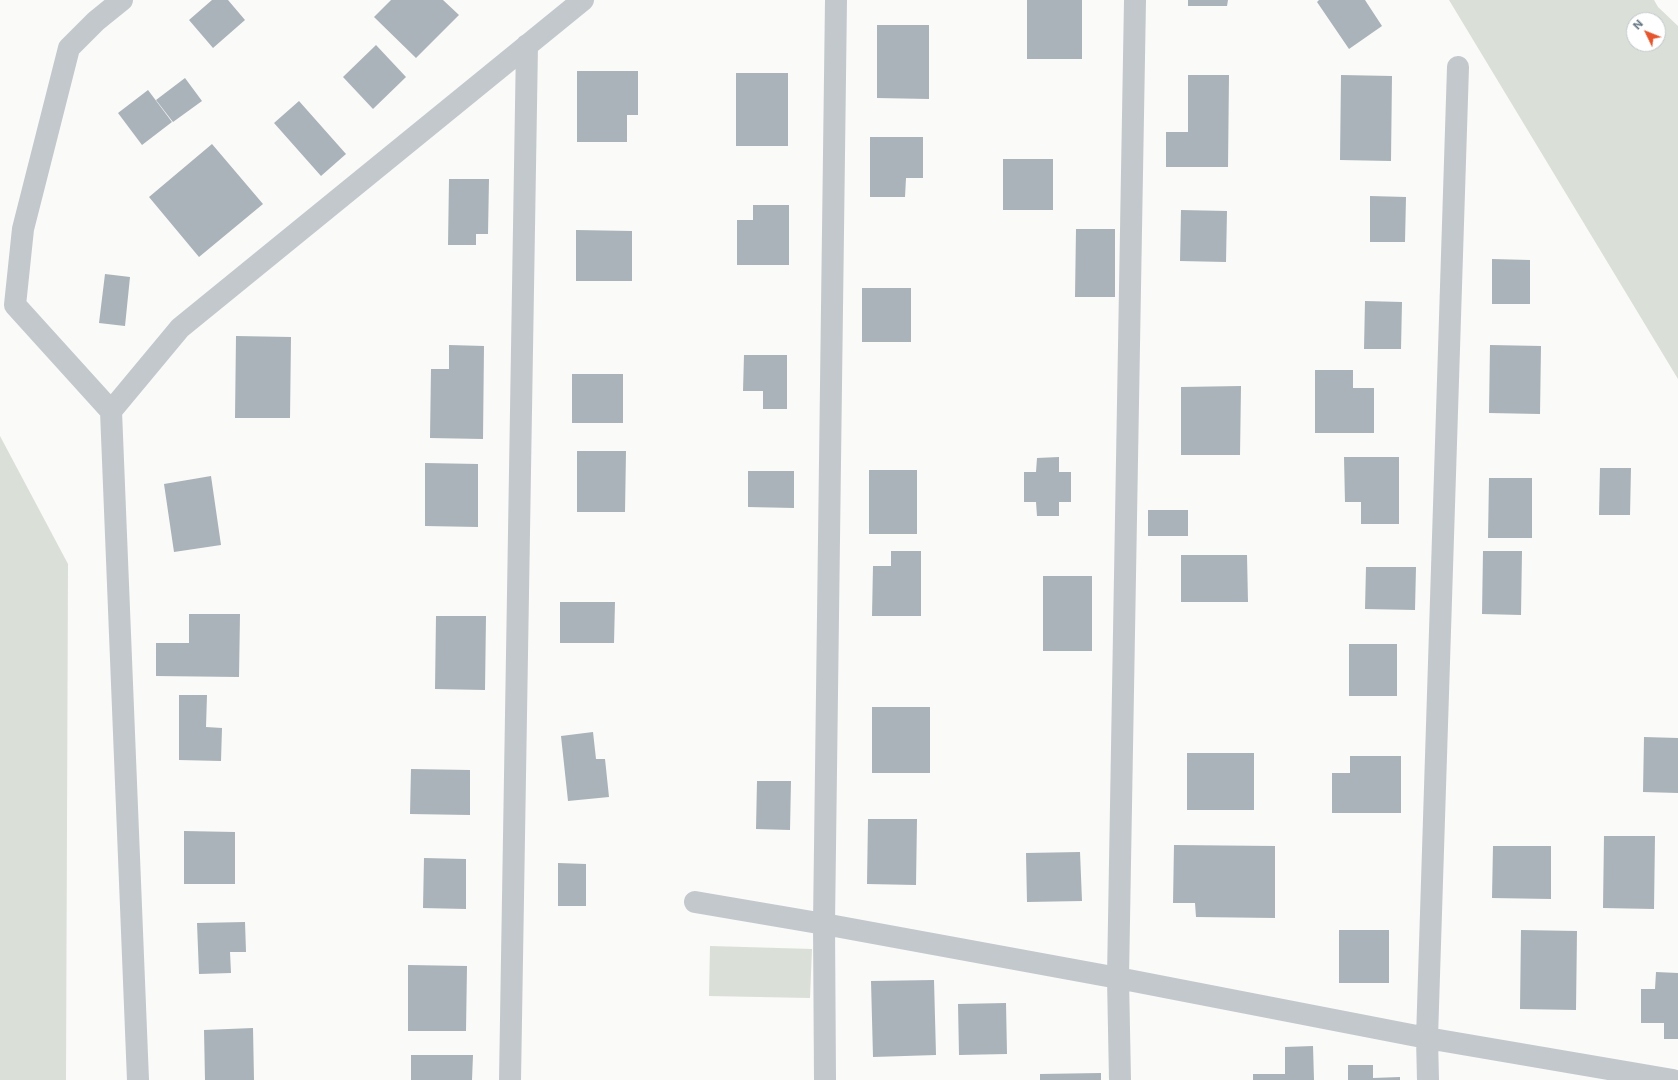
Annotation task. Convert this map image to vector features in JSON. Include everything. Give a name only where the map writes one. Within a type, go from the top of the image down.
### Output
[{"type":"street","points":[[122,0],[96,21],[69,48],[23,229],[15,305],[111,410],[138,1080]]},
{"type":"street","points":[[111,410],[180,328],[583,0]]},
{"type":"street","points":[[825,1080],[824,924],[836,0]]},
{"type":"street","points":[[1120,1080],[1118,978],[1135,0]]},
{"type":"street","points":[[510,1080],[527,45]]},
{"type":"street","points":[[1428,1080],[1427,1038],[1458,68]]},
{"type":"street","points":[[695,902],[1118,978],[1427,1038],[1673,1080]]},
{"type":"shaded area","points":[[1449,0],[1654,0],[1663,12],[1626,12],[1626,52],[1666,52],[1666,15],[1678,26],[1678,379]]},
{"type":"shaded area","points":[[0,436],[68,564],[66,1080],[0,1080]]},
{"type":"shaded area","points":[[710,946],[812,949],[810,998],[709,996]]},
{"type":"building","points":[[212,0],[228,0],[245,20],[213,48],[189,20]]},
{"type":"building","points":[[391,0],[443,0],[459,15],[416,58],[374,17]]},
{"type":"building","points":[[1027,0],[1082,0],[1082,59],[1027,59]]},
{"type":"building","points":[[1188,0],[1228,0],[1227,6],[1188,6]]},
{"type":"building","points":[[1319,0],[1365,0],[1382,26],[1349,49],[1317,2]]},
{"type":"building","points":[[877,25],[929,25],[929,99],[877,98]]},
{"type":"building","points":[[376,45],[406,77],[373,109],[343,77]]},
{"type":"building","points":[[577,71],[638,71],[638,115],[627,115],[627,142],[577,142]]},
{"type":"building","points":[[736,73],[788,73],[788,146],[736,146]]},
{"type":"building","points":[[1188,75],[1229,75],[1228,167],[1166,167],[1166,132],[1188,132]]},
{"type":"building","points":[[1341,75],[1392,76],[1391,161],[1340,160]]},
{"type":"building","points":[[185,78],[202,101],[173,122],[156,100]]},
{"type":"building","points":[[148,90],[172,122],[142,145],[118,113]]},
{"type":"building","points":[[299,101],[346,154],[321,176],[274,123]]},
{"type":"building","points":[[870,137],[923,137],[923,178],[906,178],[905,197],[870,197]]},
{"type":"building","points":[[212,144],[263,204],[199,257],[149,197]]},
{"type":"building","points":[[1003,159],[1053,159],[1053,210],[1003,210]]},
{"type":"building","points":[[449,179],[489,179],[488,234],[476,234],[476,245],[448,245]]},
{"type":"building","points":[[1370,196],[1406,197],[1405,242],[1370,242]]},
{"type":"building","points":[[753,205],[789,205],[789,265],[737,265],[737,220],[753,220]]},
{"type":"building","points":[[1181,210],[1227,211],[1226,262],[1180,261]]},
{"type":"building","points":[[1076,229],[1115,229],[1115,297],[1075,297]]},
{"type":"building","points":[[576,230],[632,231],[632,281],[576,281]]},
{"type":"building","points":[[1492,259],[1530,260],[1530,304],[1492,304]]},
{"type":"building","points":[[105,274],[130,277],[125,326],[99,323]]},
{"type":"building","points":[[862,288],[911,288],[911,342],[862,342]]},
{"type":"building","points":[[1365,301],[1402,302],[1401,349],[1364,349]]},
{"type":"building","points":[[236,336],[291,337],[290,418],[235,418]]},
{"type":"building","points":[[449,345],[484,346],[483,439],[430,438],[431,369],[449,369]]},
{"type":"building","points":[[1490,345],[1541,346],[1540,414],[1489,413]]},
{"type":"building","points":[[744,355],[787,355],[787,409],[763,409],[763,391],[743,391]]},
{"type":"building","points":[[1315,370],[1353,370],[1353,388],[1374,388],[1374,433],[1315,433]]},
{"type":"building","points":[[572,374],[623,374],[623,423],[572,423]]},
{"type":"building","points":[[1241,386],[1240,455],[1181,455],[1181,387]]},
{"type":"building","points":[[577,451],[626,451],[625,512],[577,512]]},
{"type":"building","points":[[1059,457],[1059,472],[1071,472],[1071,502],[1059,502],[1059,516],[1037,516],[1036,502],[1024,502],[1024,472],[1036,472],[1037,458]]},
{"type":"building","points":[[1344,457],[1399,457],[1399,524],[1361,524],[1361,502],[1345,502]]},
{"type":"building","points":[[425,463],[478,464],[478,527],[425,526]]},
{"type":"building","points":[[1600,468],[1631,468],[1630,515],[1599,515]]},
{"type":"building","points":[[869,470],[917,470],[917,534],[869,534]]},
{"type":"building","points":[[748,471],[794,471],[794,508],[748,507]]},
{"type":"building","points":[[211,476],[221,545],[174,552],[164,484]]},
{"type":"building","points":[[1489,478],[1532,478],[1532,538],[1488,538]]},
{"type":"building","points":[[1148,510],[1188,510],[1188,536],[1148,536]]},
{"type":"building","points":[[891,551],[921,551],[921,616],[872,616],[873,566],[891,566]]},
{"type":"building","points":[[1483,551],[1522,551],[1521,615],[1482,614]]},
{"type":"building","points":[[1181,555],[1247,555],[1248,602],[1181,602]]},
{"type":"building","points":[[1366,567],[1416,567],[1415,610],[1365,609]]},
{"type":"building","points":[[1043,576],[1092,576],[1092,651],[1043,651]]},
{"type":"building","points":[[560,602],[615,602],[614,643],[560,643]]},
{"type":"building","points":[[189,614],[240,614],[239,677],[156,676],[156,643],[189,643]]},
{"type":"building","points":[[436,616],[486,616],[485,690],[435,689]]},
{"type":"building","points":[[1349,644],[1397,644],[1397,696],[1349,696]]},
{"type":"building","points":[[179,695],[207,695],[206,727],[222,728],[221,761],[179,760]]},
{"type":"building","points":[[872,707],[930,707],[930,773],[872,773]]},
{"type":"building","points":[[593,732],[596,759],[605,759],[609,797],[568,801],[561,736]]},
{"type":"building","points":[[1644,737],[1678,738],[1678,793],[1643,792]]},
{"type":"building","points":[[1187,753],[1254,753],[1254,810],[1187,810]]},
{"type":"building","points":[[1350,756],[1401,756],[1401,813],[1332,813],[1332,773],[1350,773]]},
{"type":"building","points":[[411,769],[470,770],[470,815],[410,814]]},
{"type":"building","points":[[757,781],[791,781],[790,830],[756,829]]},
{"type":"building","points":[[868,819],[917,819],[916,885],[867,884]]},
{"type":"building","points":[[184,831],[235,832],[235,884],[184,884]]},
{"type":"building","points":[[1604,836],[1655,836],[1654,909],[1603,908]]},
{"type":"building","points":[[1174,845],[1275,846],[1275,918],[1196,917],[1195,903],[1173,903]]},
{"type":"building","points":[[1493,846],[1551,846],[1551,899],[1492,898]]},
{"type":"building","points":[[1080,852],[1082,901],[1027,902],[1026,853]]},
{"type":"building","points":[[424,858],[466,859],[466,909],[423,908]]},
{"type":"building","points":[[558,863],[586,864],[586,906],[558,906]]},
{"type":"building","points":[[245,922],[246,952],[230,952],[231,973],[199,974],[197,923]]},
{"type":"building","points":[[1339,930],[1389,930],[1389,983],[1339,983]]},
{"type":"building","points":[[1521,930],[1577,931],[1576,1010],[1520,1009]]},
{"type":"building","points":[[408,965],[467,966],[466,1031],[408,1031]]},
{"type":"building","points":[[1656,972],[1678,973],[1678,1039],[1664,1039],[1664,1023],[1641,1023],[1641,989],[1655,989]]},
{"type":"building","points":[[934,980],[936,1055],[873,1057],[871,981]]},
{"type":"building","points":[[1006,1003],[1007,1054],[959,1055],[958,1004]]},
{"type":"building","points":[[253,1028],[254,1080],[205,1080],[204,1030]]},
{"type":"building","points":[[1313,1046],[1314,1080],[1253,1080],[1253,1074],[1285,1074],[1285,1047]]},
{"type":"building","points":[[411,1055],[473,1055],[472,1080],[411,1080]]},
{"type":"building","points":[[1348,1065],[1373,1065],[1373,1078],[1400,1077],[1400,1080],[1348,1080]]},
{"type":"building","points":[[1101,1073],[1101,1080],[1040,1080],[1040,1074]]}]
